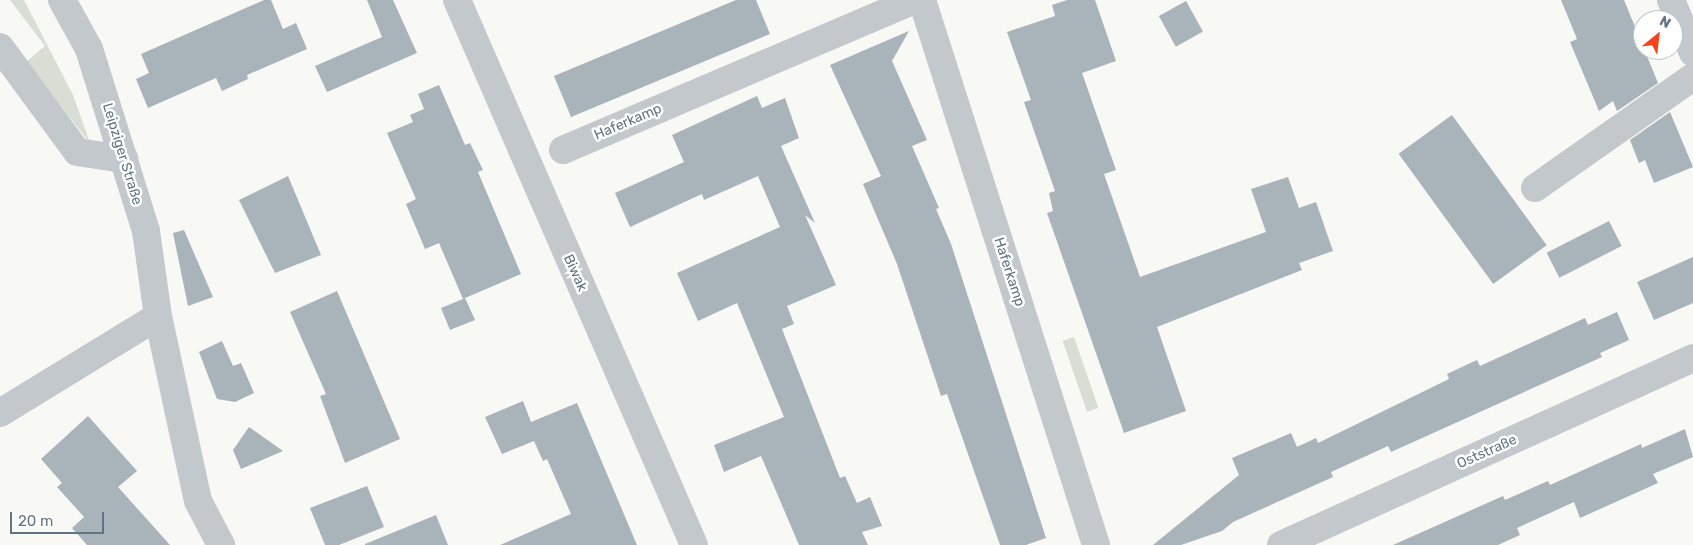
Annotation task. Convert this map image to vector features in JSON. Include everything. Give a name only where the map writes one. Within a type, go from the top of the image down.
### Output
[{"type":"street","name":"Leipziger Straße","points":[[62,0],[89,49],[146,231],[158,316],[198,501],[221,545]]},
{"type":"street","name":"Biwak","points":[[457,0],[694,545]]},
{"type":"street","name":"Haferkamp","points":[[563,150],[914,0]]},
{"type":"street","name":"Haferkamp","points":[[922,0],[1096,545]]},
{"type":"street","points":[[1671,0],[1693,53]]},
{"type":"street","points":[[0,47],[77,152],[124,159]]},
{"type":"street","points":[[1535,188],[1693,77]]},
{"type":"street","points":[[0,413],[158,316]]},
{"type":"street","name":"Oststraße","points":[[1281,545],[1693,358]]},
{"type":"shaded area","points":[[10,0],[24,0],[73,95],[90,143],[26,62],[45,46]]},
{"type":"shaded area","points":[[1074,337],[1098,408],[1087,412],[1063,341]]},
{"type":"building","points":[[264,0],[271,0],[283,29],[296,23],[307,49],[247,75],[248,79],[222,91],[216,78],[148,108],[136,79],[149,73],[141,54]]},
{"type":"building","points":[[367,0],[393,0],[417,53],[327,92],[315,66],[382,37]]},
{"type":"building","points":[[736,0],[756,0],[770,34],[571,117],[554,76]]},
{"type":"building","points":[[1067,0],[1095,0],[1116,61],[1082,73],[1116,170],[1104,174],[1140,277],[1266,232],[1251,189],[1288,177],[1299,208],[1316,202],[1333,251],[1299,263],[1302,270],[1157,327],[1186,411],[1124,433],[1047,213],[1053,211],[1049,193],[1055,191],[1024,102],[1031,100],[1007,32],[1055,16],[1052,5]]},
{"type":"building","points":[[1561,0],[1624,0],[1633,22],[1633,60],[1649,60],[1658,83],[1617,111],[1613,101],[1599,111],[1570,42],[1577,39]]},
{"type":"building","points":[[1186,1],[1203,32],[1176,47],[1159,16]]},
{"type":"building","points":[[909,31],[892,61],[927,140],[912,146],[939,208],[936,209],[951,244],[1046,538],[1026,545],[1000,545],[947,394],[941,396],[897,264],[863,184],[881,176],[830,65]]},
{"type":"building","points":[[439,85],[465,145],[470,143],[483,170],[478,172],[521,274],[465,298],[475,320],[450,330],[441,308],[463,299],[439,243],[425,249],[406,204],[416,199],[387,133],[413,122],[410,115],[424,109],[418,94]]},
{"type":"building","points":[[757,96],[762,108],[785,98],[799,138],[781,146],[815,223],[805,215],[836,285],[787,306],[794,324],[782,329],[840,478],[845,476],[857,503],[870,497],[882,526],[862,532],[868,545],[799,545],[761,456],[724,472],[714,445],[784,417],[737,303],[698,321],[677,273],[780,227],[758,176],[704,200],[702,194],[630,227],[615,193],[684,162],[672,135]]},
{"type":"building","points":[[1670,112],[1693,167],[1654,183],[1645,160],[1639,163],[1630,140]]},
{"type":"building","points":[[1452,115],[1547,245],[1493,284],[1399,154]]},
{"type":"building","points":[[288,176],[321,255],[275,273],[239,200]]},
{"type":"building","points":[[1609,221],[1622,246],[1559,278],[1547,253]]},
{"type":"building","points":[[184,230],[213,297],[188,306],[173,233]]},
{"type":"building","points":[[1693,257],[1693,303],[1654,320],[1637,282]]},
{"type":"building","points":[[337,291],[400,439],[345,463],[320,396],[326,394],[290,312]]},
{"type":"building","points":[[1617,312],[1629,340],[1600,353],[1602,357],[1391,452],[1388,446],[1331,472],[1333,477],[1233,522],[1222,531],[1181,545],[1153,545],[1239,475],[1232,458],[1291,433],[1297,447],[1316,438],[1318,443],[1449,379],[1447,374],[1477,360],[1480,366],[1585,318],[1588,325]]},
{"type":"building","points":[[222,341],[233,366],[241,363],[254,393],[235,402],[217,399],[199,352]]},
{"type":"building","points":[[523,401],[531,422],[577,403],[637,545],[500,545],[571,514],[547,459],[543,461],[534,441],[502,454],[485,417]]},
{"type":"building","points":[[88,416],[137,471],[118,487],[170,545],[87,545],[72,528],[84,517],[57,487],[62,483],[41,459]]},
{"type":"building","points":[[249,427],[283,451],[241,469],[233,450]]},
{"type":"building","points":[[1685,429],[1693,457],[1653,474],[1658,483],[1580,518],[1574,502],[1517,528],[1520,535],[1498,545],[1393,545],[1503,496],[1505,500],[1548,481],[1550,485],[1641,444],[1642,448]]},
{"type":"building","points":[[367,486],[384,527],[339,545],[325,545],[310,508]]},
{"type":"building","points":[[436,515],[448,545],[365,545],[365,544]]}]
